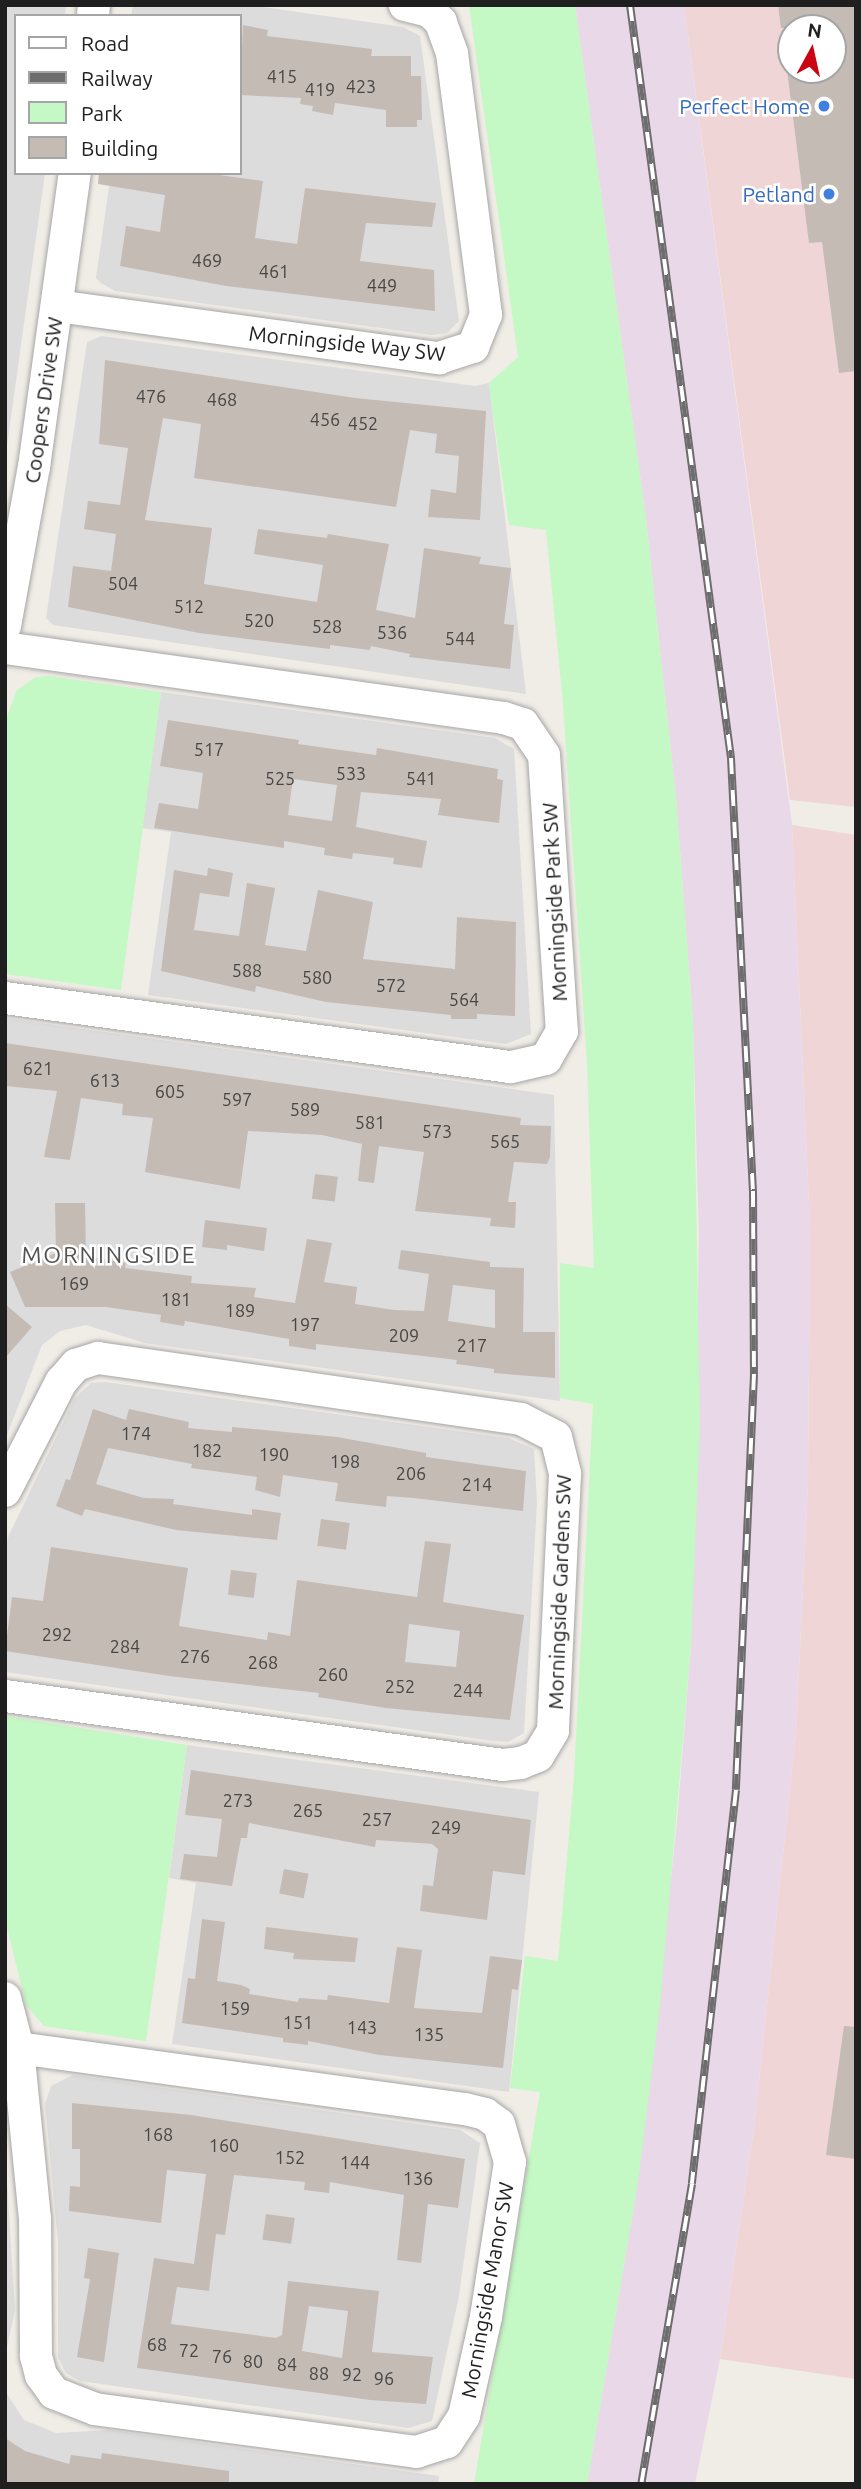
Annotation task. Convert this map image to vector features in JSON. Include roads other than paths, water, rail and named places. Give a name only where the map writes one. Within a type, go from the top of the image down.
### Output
[{"type":"street","name":"Morningside Way SW","points":[[57,306],[439,358],[473,347],[486,315],[452,53],[441,22],[429,11],[405,5]]},
{"type":"street","name":"Coopers Drive SW","points":[[5,626],[57,306],[75,175]]},
{"type":"street","name":"Morningside Park SW","points":[[5,648],[505,718],[523,724],[534,735],[544,755],[562,1031],[546,1059],[510,1067],[5,999]]},
{"type":"street","name":"Morningside Gardens SW","points":[[5,1491],[61,1382],[76,1365],[97,1358],[521,1419],[556,1437],[565,1474],[553,1731],[538,1756],[521,1763],[503,1765],[5,1696]]},
{"type":"street","name":"Morningside Manor SW","points":[[5,1998],[18,2048],[35,2219],[36,2356],[41,2375],[54,2393],[95,2409],[417,2452],[447,2442],[464,2416],[486,2317],[510,2162],[499,2124],[465,2109],[18,2048]]},
{"type":"railway","points":[[630,5],[731,758],[753,1191],[754,1374],[736,1790],[692,2184],[641,2484]]},
{"type":"place","name":"Perfect Home","points":[[824,106]]},
{"type":"place","name":"Petland","points":[[829,194]]},
{"type":"district","name":"MORNINGSIDE","points":[[109,1255]]}]
